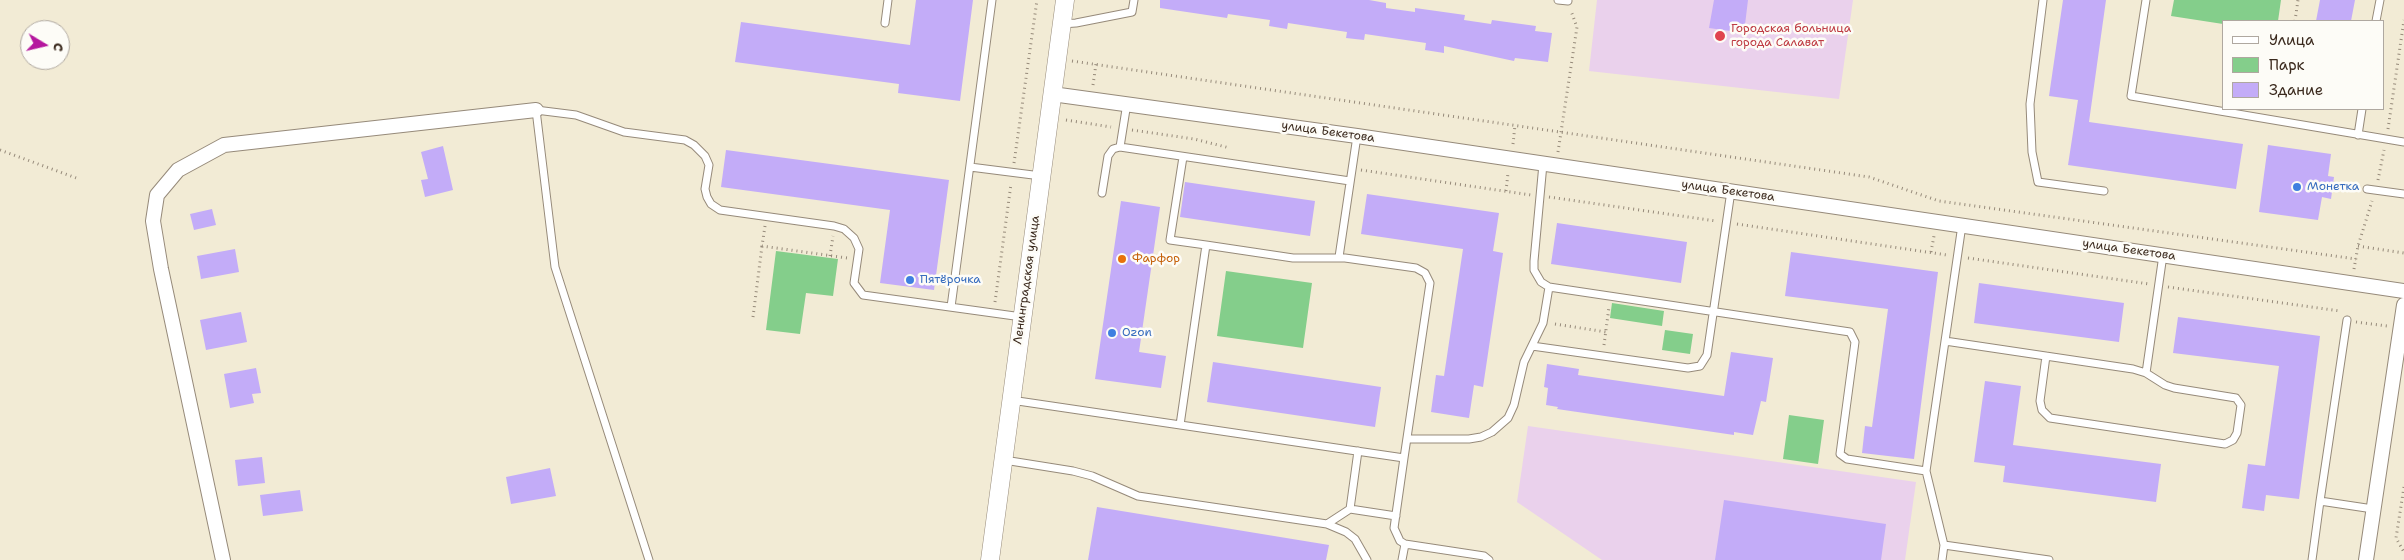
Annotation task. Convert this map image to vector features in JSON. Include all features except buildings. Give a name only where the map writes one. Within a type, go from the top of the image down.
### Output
[{"type":"street","name":"Ленинградская улица","points":[[990,560],[1065,0]]},
{"type":"street","name":"улица Бекетова","points":[[1052,94],[1356,136],[2404,290]]},
{"type":"street","points":[[223,560],[160,269],[153,221],[158,194],[178,170],[224,145],[536,110]]},
{"type":"street","points":[[2366,560],[2404,305]]},
{"type":"lane","points":[[885,23],[888,0]]},
{"type":"lane","points":[[951,307],[992,0]]},
{"type":"lane","points":[[1062,24],[1132,12],[1134,0]]},
{"type":"lane","points":[[1558,0],[1568,1]]},
{"type":"lane","points":[[2043,0],[2030,104],[2032,152],[2038,182],[2104,191]]},
{"type":"lane","points":[[2146,0],[2131,96],[2404,142]]},
{"type":"lane","points":[[2376,20],[2380,0]]},
{"type":"lane","points":[[1120,147],[1127,103]]},
{"type":"lane","points":[[649,560],[555,267],[536,110],[576,115],[624,132],[685,140],[694,145],[705,156],[709,165],[706,190],[711,204],[720,210],[844,229],[854,238],[859,249],[854,283],[863,295],[1022,317]]},
{"type":"lane","points":[[2358,135],[2362,110]]},
{"type":"lane","points":[[1339,257],[1356,136]]},
{"type":"lane","points":[[1102,193],[1108,156],[1113,149],[1120,147],[1350,181]]},
{"type":"lane","points":[[1183,157],[1170,240],[1293,258],[1339,257],[1416,268],[1428,276],[1430,284],[1395,532],[1405,544],[1484,556],[1489,560]]},
{"type":"lane","points":[[1550,165],[1540,196],[1534,270],[1541,282],[1549,287],[1850,332],[1855,342],[1840,454],[1847,460],[1926,471]]},
{"type":"lane","points":[[970,167],[1041,176]]},
{"type":"lane","points":[[2367,189],[2404,194]]},
{"type":"lane","points":[[1532,346],[1696,368],[1704,362],[1707,355],[1714,312],[1731,191]]},
{"type":"lane","points":[[1942,560],[1944,545],[1926,471],[1962,225]]},
{"type":"lane","points":[[1180,425],[1206,245]]},
{"type":"lane","points":[[2146,373],[2163,254]]},
{"type":"lane","points":[[1407,439],[1469,439],[1481,437],[1500,426],[1508,418],[1514,405],[1521,369],[1543,323],[1549,287]]},
{"type":"lane","points":[[2312,560],[2347,320]]},
{"type":"lane","points":[[1945,341],[2046,356],[2133,369],[2146,373],[2174,388],[2236,398],[2241,405],[2237,432],[2233,440],[2225,444],[2050,418],[2042,410],[2040,401],[2046,356]]},
{"type":"lane","points":[[1011,400],[1404,458]]},
{"type":"lane","points":[[1350,510],[1358,451]]},
{"type":"lane","points":[[1003,460],[1073,471],[1092,476],[1138,496],[1327,524],[1346,532],[1355,539],[1367,560]]},
{"type":"lane","points":[[2320,501],[2373,509]]},
{"type":"lane","points":[[1327,524],[1350,510],[1396,516]]},
{"type":"lane","points":[[1402,560],[1405,544]]},
{"type":"lane","points":[[1944,545],[2049,560]]},
{"type":"path","points":[[993,313],[1036,0]]},
{"type":"path","points":[[2295,20],[2298,0]]},
{"type":"path","points":[[1550,165],[1562,132],[1577,27],[1568,1]]},
{"type":"path","points":[[1057,58],[1869,176],[1939,200],[2356,259]]},
{"type":"path","points":[[1194,139],[1230,148]]},
{"type":"path","points":[[0,150],[79,179]]},
{"type":"path","points":[[1352,169],[2348,312]]},
{"type":"path","points":[[753,317],[766,217]]},
{"type":"path","points":[[830,256],[834,226]]},
{"type":"path","points":[[762,246],[857,259]]},
{"type":"path","points":[[2358,246],[2404,253]]},
{"type":"path","points":[[1602,356],[1611,296]]},
{"type":"path","points":[[2347,320],[2401,328]]},
{"type":"path","points":[[1543,323],[1606,332]]},
{"type":"path","points":[[2404,487],[2396,538],[2404,552]]},
{"type":"shaded area","name":"Городская больница города Салават","points":[[1597,0],[1853,0],[1839,99],[1589,71]]},
{"type":"shaded area","points":[[1528,426],[1916,482],[1905,560],[1602,560],[1517,502]]},
{"type":"green space","points":[[2174,0],[2281,0],[2278,20],[2222,20],[2222,24],[2171,16]]},
{"type":"green space","points":[[776,251],[838,259],[833,296],[806,293],[800,334],[766,330]]},
{"type":"green space","points":[[1226,271],[1312,283],[1303,348],[1217,336]]},
{"type":"green space","points":[[1612,303],[1664,311],[1662,326],[1610,318]]},
{"type":"green space","points":[[1665,330],[1693,334],[1690,354],[1662,350]]},
{"type":"green space","points":[[1789,415],[1824,420],[1818,464],[1783,459]]},
{"type":"place","name":"Городская больница города Салават","points":[[1720,36]]},
{"type":"place","name":"Монетка","points":[[2297,187]]},
{"type":"place","name":"Фарфор","points":[[1122,259]]},
{"type":"place","name":"Пятёрочка","points":[[910,280]]},
{"type":"place","name":"Ozon","points":[[1112,333]]}]
